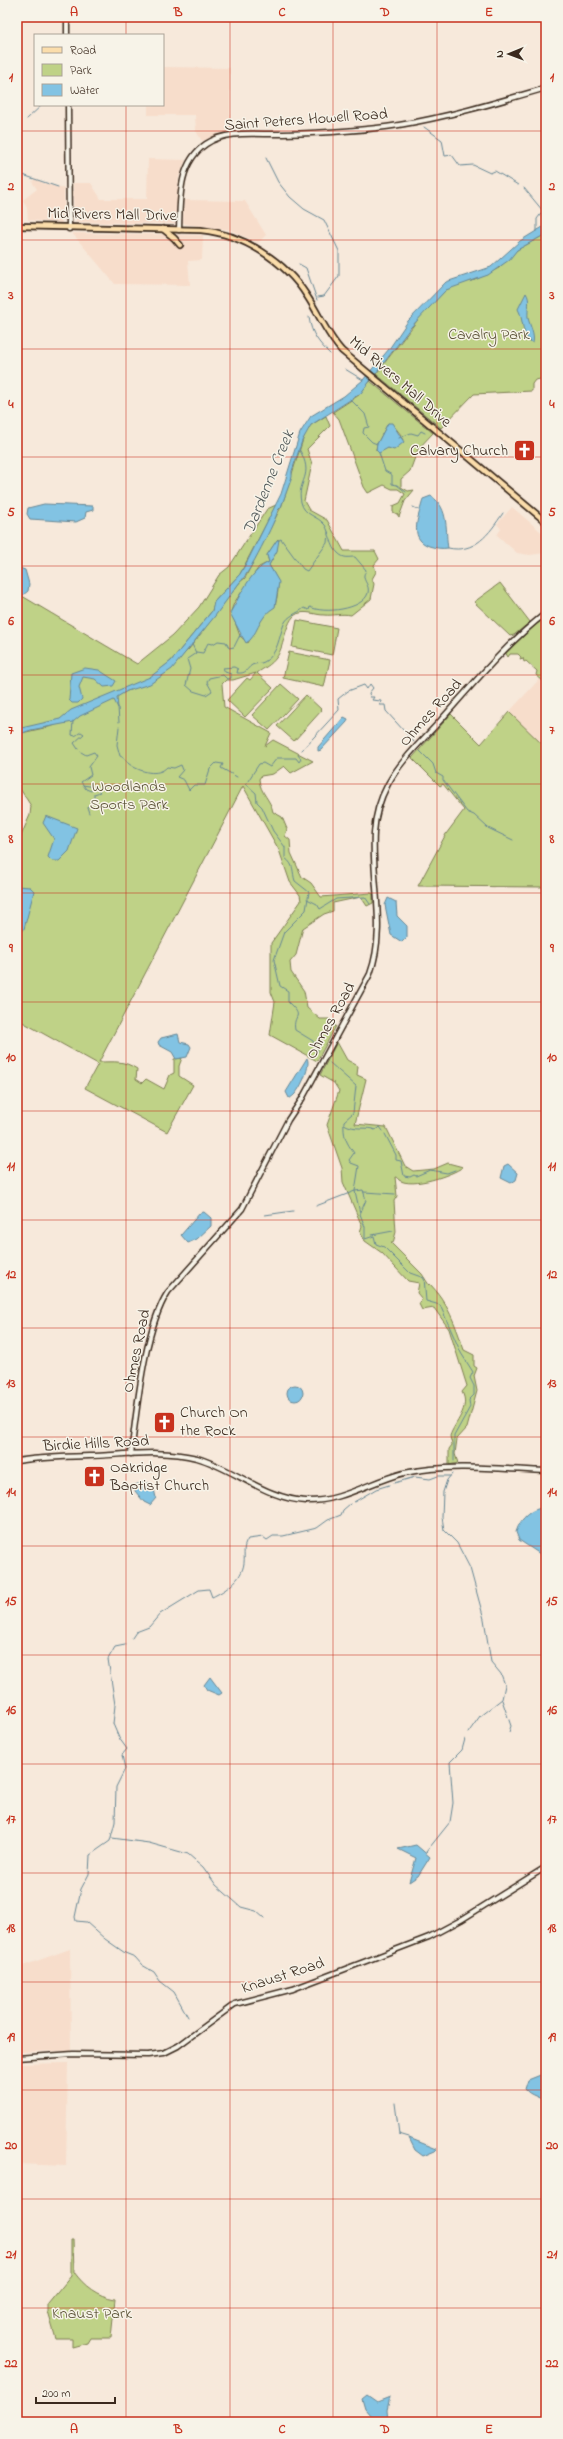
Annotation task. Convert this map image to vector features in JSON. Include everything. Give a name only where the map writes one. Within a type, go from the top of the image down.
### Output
[{"type":"main road","points":[[67,17],[67,34]]},
{"type":"main road","name":"Saint Peters Howell Road","points":[[179,230],[182,183],[187,167],[198,151],[218,138],[232,135],[315,133],[399,125],[492,104],[546,88]]},
{"type":"main road","points":[[68,106],[69,228]]},
{"type":"main road","name":"Mid Rivers Mall Drive","points":[[17,226],[213,231],[235,237],[257,249],[281,267],[304,292],[335,343],[360,367],[546,522]]},
{"type":"main road","points":[[163,229],[180,245]]},
{"type":"main road","name":"Ohmes Road","points":[[131,1454],[149,1342],[159,1306],[168,1292],[242,1209],[288,1120],[306,1092],[370,974],[376,954],[379,932],[374,832],[378,810],[385,790],[405,760],[495,659],[519,634],[546,613]]},
{"type":"main road","name":"Birdie Hills Road","points":[[17,1461],[161,1453],[198,1458],[219,1466],[278,1495],[308,1501],[336,1498],[389,1478],[411,1472],[469,1468],[546,1472]]},
{"type":"main road","name":"Knaust Road","points":[[17,2058],[73,2054],[148,2055],[164,2053],[178,2046],[235,2004],[292,1989],[429,1937],[461,1920],[546,1867]]},
{"type":"shaded area","points":[[164,67],[230,68],[230,131],[202,141],[196,131],[195,115],[148,115],[148,106],[164,106]]},
{"type":"shaded area","points":[[148,159],[186,160],[179,177],[175,224],[78,222],[74,219],[73,183],[91,183],[101,199],[147,199]]},
{"type":"shaded area","points":[[35,178],[44,183],[64,188],[64,218],[61,223],[28,220],[27,208],[23,200],[37,189],[32,182]]},
{"type":"shaded area","points":[[184,200],[245,201],[266,235],[258,243],[230,230],[185,224],[183,222]]},
{"type":"shaded area","points":[[72,233],[203,235],[202,260],[188,261],[190,285],[115,284]]},
{"type":"shaded area","points":[[512,507],[546,536],[545,553],[530,555],[517,553],[497,535],[501,529],[497,524]]},
{"type":"shaded area","points":[[546,617],[546,672],[522,635]]},
{"type":"shaded area","points":[[546,672],[546,748],[509,712]]},
{"type":"shaded area","points":[[70,1949],[71,2051],[17,2052],[17,1968]]},
{"type":"shaded area","points":[[68,2063],[66,2166],[17,2164],[17,2064]]},
{"type":"green space","name":"Cavalry Park","points":[[546,234],[546,378],[535,380],[532,384],[532,391],[474,394],[441,428],[376,374],[423,313],[446,290],[457,284],[475,280],[499,268],[517,250]]},
{"type":"green space","points":[[370,381],[433,433],[418,449],[410,471],[401,479],[401,487],[408,491],[414,490],[405,501],[399,517],[393,512],[393,506],[400,503],[405,494],[398,489],[392,489],[384,485],[368,493],[364,487],[339,419],[333,412],[359,395]],"holes":[[[388,423],[394,426],[401,435],[399,438],[403,439],[400,445],[392,448],[386,448],[379,452],[376,450],[377,444]]]},
{"type":"green space","name":"Woodlands Sports Park","points":[[326,416],[330,426],[307,449],[312,464],[304,501],[309,510],[327,520],[344,551],[375,551],[379,559],[374,565],[376,572],[372,579],[374,584],[371,599],[351,615],[321,615],[306,612],[295,615],[288,625],[276,658],[270,665],[257,673],[273,688],[245,717],[227,700],[247,678],[250,680],[256,673],[233,680],[226,680],[222,684],[224,707],[271,733],[265,746],[273,740],[313,761],[291,773],[284,766],[273,774],[261,776],[259,779],[261,788],[273,812],[282,817],[287,829],[285,836],[290,840],[291,853],[302,877],[311,883],[321,897],[371,893],[373,894],[373,903],[367,906],[361,897],[333,903],[333,911],[324,914],[303,928],[296,955],[290,962],[291,972],[304,991],[307,1008],[320,1019],[329,1019],[336,1026],[317,1061],[270,1035],[275,1002],[271,992],[271,943],[301,901],[300,895],[290,882],[279,850],[243,786],[99,1062],[119,1062],[132,1066],[137,1069],[136,1079],[142,1083],[146,1079],[164,1089],[170,1075],[174,1073],[174,1059],[182,1058],[179,1066],[179,1076],[193,1085],[167,1132],[85,1088],[98,1064],[17,1019],[17,845],[30,815],[31,806],[17,784],[17,734],[53,726],[165,673],[189,649],[240,582],[245,578],[282,505],[306,430],[311,425]],"holes":[[[278,539],[277,550],[269,565],[278,584],[278,594],[275,606],[265,613],[248,643],[240,636],[231,611],[234,603],[259,567],[269,562],[267,555]]]},
{"type":"green space","points":[[276,505],[240,574],[214,602],[212,611],[171,661],[155,674],[158,676],[70,717],[17,732],[17,593],[137,664],[173,635],[199,607],[219,575],[229,567],[267,509]]},
{"type":"green space","points":[[500,583],[530,622],[514,635],[510,636],[474,602]]},
{"type":"green space","points":[[546,617],[546,678],[543,681],[536,675],[537,671],[526,661],[524,662],[523,658],[520,659],[521,657],[518,654],[510,654],[508,657],[505,652],[522,635]]},
{"type":"green space","points":[[297,620],[337,628],[332,655],[292,647]]},
{"type":"green space","points":[[289,652],[330,660],[324,687],[283,678]]},
{"type":"green space","points":[[281,684],[298,699],[269,730],[252,715]]},
{"type":"green space","points":[[306,695],[322,710],[294,741],[277,726]]},
{"type":"green space","points":[[509,712],[546,748],[546,887],[418,886],[446,834],[464,810],[443,784],[440,786],[412,758],[451,714],[481,744]]},
{"type":"green space","points":[[337,1042],[347,1060],[358,1066],[357,1075],[366,1079],[355,1124],[386,1127],[405,1166],[413,1171],[434,1169],[448,1163],[463,1167],[450,1174],[422,1182],[405,1182],[395,1177],[397,1196],[394,1201],[396,1232],[393,1243],[391,1243],[422,1274],[429,1285],[430,1284],[436,1291],[450,1314],[464,1350],[474,1355],[474,1366],[477,1368],[474,1376],[477,1391],[467,1428],[457,1439],[455,1454],[458,1463],[449,1465],[449,1449],[452,1445],[450,1436],[463,1410],[464,1398],[462,1392],[467,1386],[449,1329],[434,1308],[422,1310],[419,1304],[422,1299],[417,1293],[419,1283],[408,1281],[382,1253],[365,1241],[360,1232],[362,1226],[343,1182],[342,1168],[327,1125],[339,1091],[334,1083],[320,1075]]},
{"type":"green space","name":"Knaust Park","points":[[71,2240],[73,2240],[74,2272],[82,2282],[92,2290],[108,2298],[115,2299],[111,2338],[90,2338],[87,2343],[72,2347],[72,2339],[56,2339],[48,2312],[48,2304],[71,2276]]},
{"type":"water","points":[[546,225],[546,234],[517,250],[509,260],[488,275],[446,290],[411,327],[361,393],[311,425],[302,441],[292,471],[292,477],[281,507],[278,510],[273,524],[255,560],[244,578],[172,669],[150,684],[127,691],[117,697],[118,708],[114,700],[80,716],[73,722],[31,730],[17,735],[17,729],[60,719],[71,710],[150,677],[171,661],[212,611],[214,602],[240,574],[248,560],[281,494],[300,433],[311,416],[344,396],[363,380],[389,349],[408,321],[446,282],[491,267],[520,241]]},
{"type":"water","points":[[526,293],[529,302],[528,318],[533,334],[533,343],[526,337],[518,309]]},
{"type":"water","points":[[388,423],[392,423],[404,442],[394,450],[388,448],[379,453],[376,450],[377,444]]},
{"type":"water","points":[[431,496],[437,501],[444,514],[448,548],[429,546],[422,542],[418,537],[417,525],[423,499]]},
{"type":"water","points":[[44,504],[93,506],[93,510],[86,512],[85,518],[76,522],[30,519],[27,514],[28,508]]},
{"type":"water","points":[[277,540],[279,540],[277,551],[269,565],[279,582],[275,607],[269,611],[261,621],[253,637],[246,643],[242,636],[239,637],[241,634],[230,613],[251,577],[269,562],[267,555]]},
{"type":"water","points":[[17,567],[25,570],[29,584],[28,591],[23,595],[17,593]]},
{"type":"water","points":[[85,668],[99,670],[116,681],[113,686],[104,687],[95,679],[83,677],[79,687],[82,699],[78,703],[72,703],[69,700],[71,673]]},
{"type":"water","points":[[344,717],[348,719],[347,722],[321,750],[318,751],[318,747]]},
{"type":"water","points":[[46,816],[77,828],[69,851],[59,861],[52,861],[48,857],[54,839],[43,823]]},
{"type":"water","points":[[17,886],[30,887],[34,891],[24,929],[17,938]]},
{"type":"water","points":[[388,898],[396,902],[397,916],[407,926],[407,937],[402,942],[391,935],[385,905]]},
{"type":"water","points":[[178,1034],[180,1042],[189,1044],[191,1047],[187,1057],[176,1059],[172,1052],[159,1045],[158,1042],[161,1038]]},
{"type":"water","points":[[307,1058],[308,1062],[306,1074],[303,1081],[296,1093],[289,1098],[286,1092]]},
{"type":"water","points":[[508,1164],[518,1173],[516,1180],[511,1183],[501,1178],[504,1166]]},
{"type":"water","points":[[204,1212],[211,1218],[211,1226],[197,1239],[188,1243],[181,1235],[200,1213]]},
{"type":"water","points":[[295,1385],[302,1390],[303,1393],[298,1400],[295,1401],[288,1396],[287,1393],[292,1386]]},
{"type":"water","points":[[149,1483],[154,1489],[156,1498],[150,1505],[144,1502],[135,1491],[135,1485]]},
{"type":"water","points":[[546,1507],[546,1558],[519,1540],[516,1532],[521,1522],[527,1515],[531,1512]]},
{"type":"water","points":[[210,1677],[222,1693],[219,1695],[207,1690],[204,1685]]},
{"type":"water","points":[[416,1845],[430,1857],[418,1876],[409,1882],[416,1858],[398,1849]]},
{"type":"water","points":[[543,2074],[546,2076],[546,2103],[525,2089],[528,2080]]},
{"type":"water","points":[[409,2138],[437,2149],[423,2156],[415,2150]]},
{"type":"water","points":[[367,2395],[377,2402],[390,2397],[387,2410],[388,2422],[376,2422],[365,2409],[362,2399]]},
{"type":"waterway","points":[[27,119],[41,106]]},
{"type":"waterway","points":[[424,127],[442,140],[445,156],[452,155],[460,166],[473,165],[490,173],[495,171],[518,185]]},
{"type":"waterway","points":[[266,158],[278,182],[290,197],[304,209],[324,220],[339,251],[339,276],[324,296],[318,297]]},
{"type":"waterway","points":[[17,173],[58,187]]},
{"type":"waterway","points":[[524,188],[543,211],[537,219],[537,230]]},
{"type":"waterway","points":[[299,264],[306,268],[317,300]]},
{"type":"waterway","points":[[309,317],[316,338],[330,354]]},
{"type":"waterway","points":[[345,369],[363,380]]},
{"type":"waterway","points":[[350,399],[365,414],[369,427],[364,428],[363,433],[372,442],[377,444]]},
{"type":"waterway","points":[[399,438],[411,433],[418,435],[421,431],[425,433]]},
{"type":"waterway","name":"Dardenne Creek","points":[[192,644],[196,653],[187,659],[190,669],[186,685],[193,691],[206,695],[212,691],[207,682],[209,678],[223,675],[227,679],[231,678],[231,674],[225,672],[223,668],[234,667],[238,669],[237,673],[243,673],[252,665],[262,663],[269,659],[275,650],[286,621],[304,608],[309,610],[310,607],[324,610],[342,609],[351,607],[365,599],[368,593],[368,588],[364,577],[366,570],[355,557],[344,557],[340,555],[334,547],[325,525],[308,513],[303,507],[300,495],[306,472],[306,466],[299,449]]},
{"type":"waterway","points":[[379,453],[385,471],[392,475],[392,484],[397,485],[406,492]]},
{"type":"waterway","points":[[413,507],[419,510]]},
{"type":"waterway","points":[[448,548],[458,549],[474,545],[487,535],[503,513]]},
{"type":"waterway","points":[[279,540],[281,539],[303,569],[307,571],[327,543],[328,532]]},
{"type":"waterway","points":[[196,652],[203,653],[208,643],[213,644],[218,641],[226,642],[229,648],[234,647],[239,637]]},
{"type":"waterway","points":[[302,750],[339,710],[338,699],[348,691],[364,685],[367,689],[370,684],[373,688],[369,693],[370,697],[374,697],[372,700],[381,701],[380,705],[385,705],[386,711],[414,742]]},
{"type":"waterway","points":[[118,707],[119,722]]},
{"type":"waterway","points":[[73,721],[72,735],[75,736],[81,732],[84,734],[74,743],[78,749]]},
{"type":"waterway","points":[[119,727],[117,745],[120,756],[129,764],[138,769],[154,773],[167,767],[174,768],[181,765],[183,770],[177,777],[184,780],[189,790],[194,785],[205,785],[210,769],[216,763],[223,764],[221,768],[237,777]]},
{"type":"waterway","points":[[420,751],[433,764],[436,773],[443,777],[443,780],[467,812],[474,815],[488,828],[513,840]]},
{"type":"waterway","points":[[81,752],[86,755],[94,752],[97,756],[89,767],[91,775],[81,782],[86,789],[91,791],[96,787],[100,792],[94,794],[94,801],[87,807],[89,813]]},
{"type":"waterway","points":[[246,784],[259,764],[263,763],[270,767],[277,758],[296,758],[299,762],[301,759],[298,755]]},
{"type":"waterway","points":[[245,783],[256,793],[257,802],[262,807],[273,831],[285,847],[285,858],[292,866],[295,881],[309,892],[306,910],[284,932],[274,960],[280,986],[288,991],[288,1002],[297,1014],[295,1030],[313,1041],[318,1051]]},
{"type":"waterway","points":[[83,785],[95,787]]},
{"type":"waterway","points":[[307,899],[317,904],[320,909],[336,899],[365,897],[370,904]]},
{"type":"waterway","points":[[330,1063],[356,1086],[353,1113],[344,1121],[344,1131],[347,1142],[354,1153],[349,1160],[351,1163],[359,1166],[355,1191],[363,1190],[366,1200],[360,1214],[365,1227],[365,1239],[374,1236],[376,1244],[384,1247],[410,1273],[424,1278],[426,1301],[440,1305],[461,1353],[473,1372],[470,1378],[474,1386],[474,1395],[469,1400],[470,1407],[454,1436],[454,1461]]},
{"type":"waterway","points":[[344,1124],[357,1128],[369,1128],[375,1130],[380,1127],[383,1131]]},
{"type":"waterway","points":[[385,1134],[396,1155],[396,1160],[401,1161],[404,1176],[416,1176],[430,1170],[447,1173],[455,1170]]},
{"type":"waterway","points":[[316,1206],[355,1191],[360,1213]]},
{"type":"waterway","points":[[364,1192],[395,1194]]},
{"type":"waterway","points":[[265,1215],[293,1211]]},
{"type":"waterway","points":[[372,1235],[393,1231]]},
{"type":"waterway","points":[[452,1474],[447,1480],[443,1492],[442,1517],[444,1530],[457,1543],[470,1568],[484,1619],[491,1662],[501,1674],[505,1685],[502,1699],[480,1716],[468,1733]]},
{"type":"waterway","points":[[394,1483],[415,1477],[430,1479],[438,1476],[450,1476]]},
{"type":"waterway","points":[[354,1502],[376,1489],[389,1485]]},
{"type":"waterway","points":[[132,1638],[136,1632],[149,1627],[160,1614],[199,1590],[209,1589],[212,1597],[222,1592],[232,1584],[243,1569],[244,1548],[248,1539],[263,1537],[267,1540],[273,1536],[283,1536],[317,1528],[328,1520],[341,1515],[343,1510],[350,1504]]},
{"type":"waterway","points":[[125,1645],[115,1647],[108,1659],[115,1705],[113,1724],[119,1738],[127,1749],[122,1755],[125,1769],[116,1787],[115,1822],[110,1841],[90,1855],[89,1874],[81,1889],[75,1917],[76,1921],[86,1922],[105,1939],[125,1953],[135,1957],[142,1965],[154,1972],[160,1981],[174,1992],[188,2017]]},
{"type":"waterway","points":[[502,1700],[511,1726],[509,1732]]},
{"type":"waterway","points":[[426,1852],[450,1822],[453,1803],[450,1762],[462,1750],[465,1739]]},
{"type":"waterway","points":[[112,1838],[149,1843],[188,1854],[203,1867],[216,1885],[241,1907],[256,1911],[264,1918]]},
{"type":"waterway","points":[[395,2103],[399,2134],[409,2137]]},
{"type":"place","name":"Calvary Church","points":[[524,451]]},
{"type":"place","name":"Church On the Rock","points":[[165,1422]]},
{"type":"place","name":"Oakridge Baptist Church","points":[[95,1477]]}]
